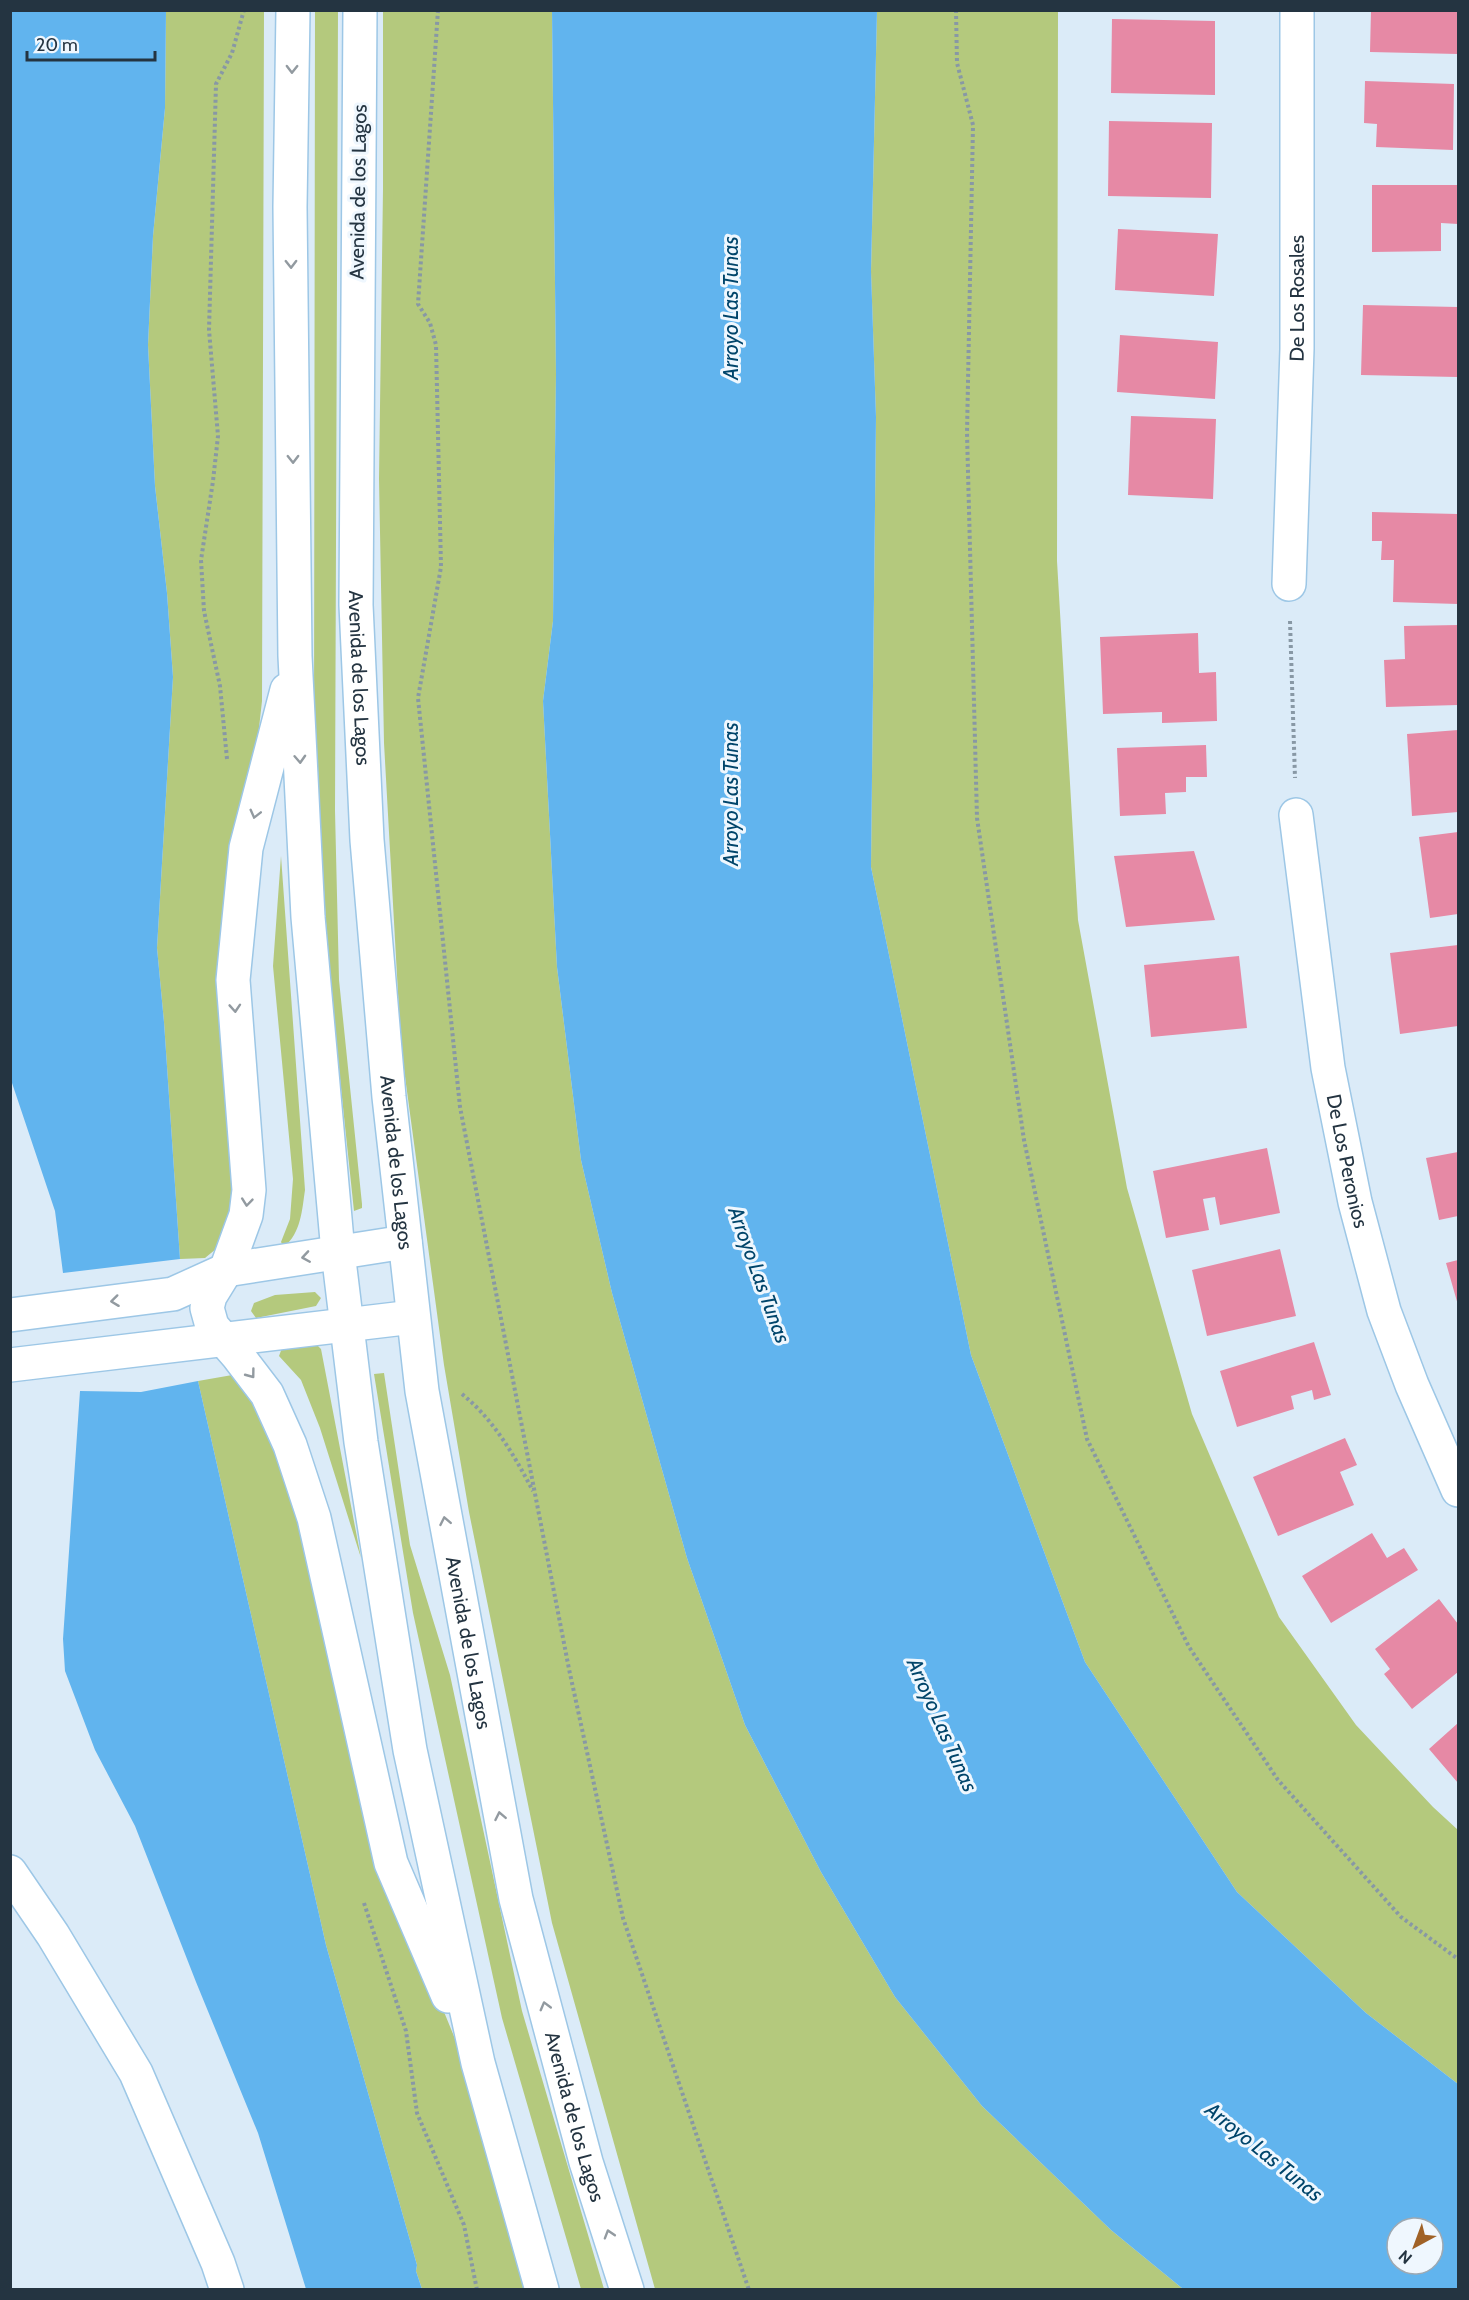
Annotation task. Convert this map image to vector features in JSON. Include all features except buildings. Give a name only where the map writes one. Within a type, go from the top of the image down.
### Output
[{"type":"street","points":[[293,10],[290,207],[295,656],[308,918],[338,1252],[361,1442],[410,1750],[478,2063],[542,2289]]},
{"type":"street","name":"Avenida de los Lagos","points":[[360,10],[356,605],[368,852],[389,1097],[424,1408],[516,1899],[586,2162],[627,2289]]},
{"type":"street","name":"De Los Rosales","points":[[1288,584],[1297,349],[1297,10]]},
{"type":"street","points":[[295,656],[246,848],[233,980],[249,1190],[246,1215],[226,1270],[210,1296],[207,1308],[212,1326],[267,1394],[290,1445],[314,1518],[391,1863],[478,2063]]},
{"type":"street","name":"De Los Peronios","points":[[1296,815],[1328,1068],[1355,1202],[1384,1311],[1412,1385],[1458,1490]]},
{"type":"street","points":[[20,1314],[173,1294],[226,1270],[405,1242]]},
{"type":"street","points":[[24,1363],[414,1317]]},
{"type":"street","points":[[10,1872],[53,1935],[136,2073],[218,2263],[227,2289]]},
{"type":"path","points":[[227,762],[220,686],[204,611],[201,560],[218,436],[209,330],[216,84],[232,53],[244,10]]},
{"type":"path","points":[[438,10],[418,304],[430,323],[436,345],[441,567],[418,698],[460,1107],[569,1669],[623,1918],[749,2289]]},
{"type":"path","points":[[956,10],[957,63],[973,125],[967,432],[977,818],[1024,1140],[1087,1439],[1189,1647],[1278,1780],[1401,1917],[1458,1959]]},
{"type":"path","points":[[1288,584],[1296,815]]},
{"type":"path","points":[[363,1899],[406,2031],[417,2113],[464,2225],[477,2289]]},
{"type":"green space","points":[[338,10],[335,811],[339,980],[362,1204],[362,1208],[354,1211],[330,984],[314,734],[315,11]]},
{"type":"green space","points":[[166,11],[264,11],[262,701],[251,800],[237,1185],[222,1244],[205,1258],[180,1259],[157,948],[173,677],[167,593],[155,486],[148,345],[153,236],[165,108]]},
{"type":"green space","points":[[383,11],[552,11],[556,374],[553,621],[543,701],[557,967],[581,1160],[612,1293],[687,1558],[745,1725],[821,1872],[895,1997],[982,2106],[1111,2230],[1183,2289],[655,2289],[552,1923],[469,1512],[444,1365],[401,1047],[384,743],[379,479]]},
{"type":"green space","points":[[877,11],[1058,11],[1057,561],[1078,920],[1127,1188],[1192,1414],[1279,1617],[1356,1725],[1433,1807],[1458,1830],[1458,2084],[1366,2013],[1237,1892],[1085,1662],[971,1355],[871,867],[876,417],[871,272]]},
{"type":"green space","points":[[281,856],[305,1190],[302,1213],[297,1228],[284,1247],[281,1242],[290,1219],[293,1179],[273,966]]},
{"type":"green space","points":[[315,1292],[321,1298],[316,1306],[256,1318],[251,1311],[254,1303],[275,1295]]},
{"type":"green space","points":[[316,1344],[321,1349],[361,1558],[320,1428],[301,1380],[279,1356],[282,1348]]},
{"type":"green space","points":[[384,1373],[410,1545],[450,1675],[522,2011],[604,2289],[581,2289],[502,2018],[413,1613],[374,1374]]},
{"type":"green space","points":[[238,1374],[282,1448],[395,1892],[460,2051],[536,2289],[422,2289],[416,2271],[417,2265],[326,1945],[198,1381]]},
{"type":"water","points":[[10,11],[166,11],[165,108],[153,236],[148,345],[155,486],[167,593],[173,677],[157,948],[180,1259],[63,1273],[55,1211],[10,1077]]},
{"type":"water","name":"Arroyo Las Tunas","points":[[552,11],[877,11],[871,271],[876,417],[871,867],[971,1355],[1085,1662],[1237,1892],[1366,2013],[1458,2084],[1458,2289],[1183,2289],[1111,2230],[982,2106],[895,1997],[821,1872],[745,1725],[687,1558],[612,1293],[581,1160],[557,967],[543,701],[553,621],[556,374]]},
{"type":"water","points":[[198,1381],[326,1945],[422,2289],[306,2289],[258,2133],[135,1826],[95,1750],[65,1671],[63,1639],[80,1391],[141,1392]]}]
